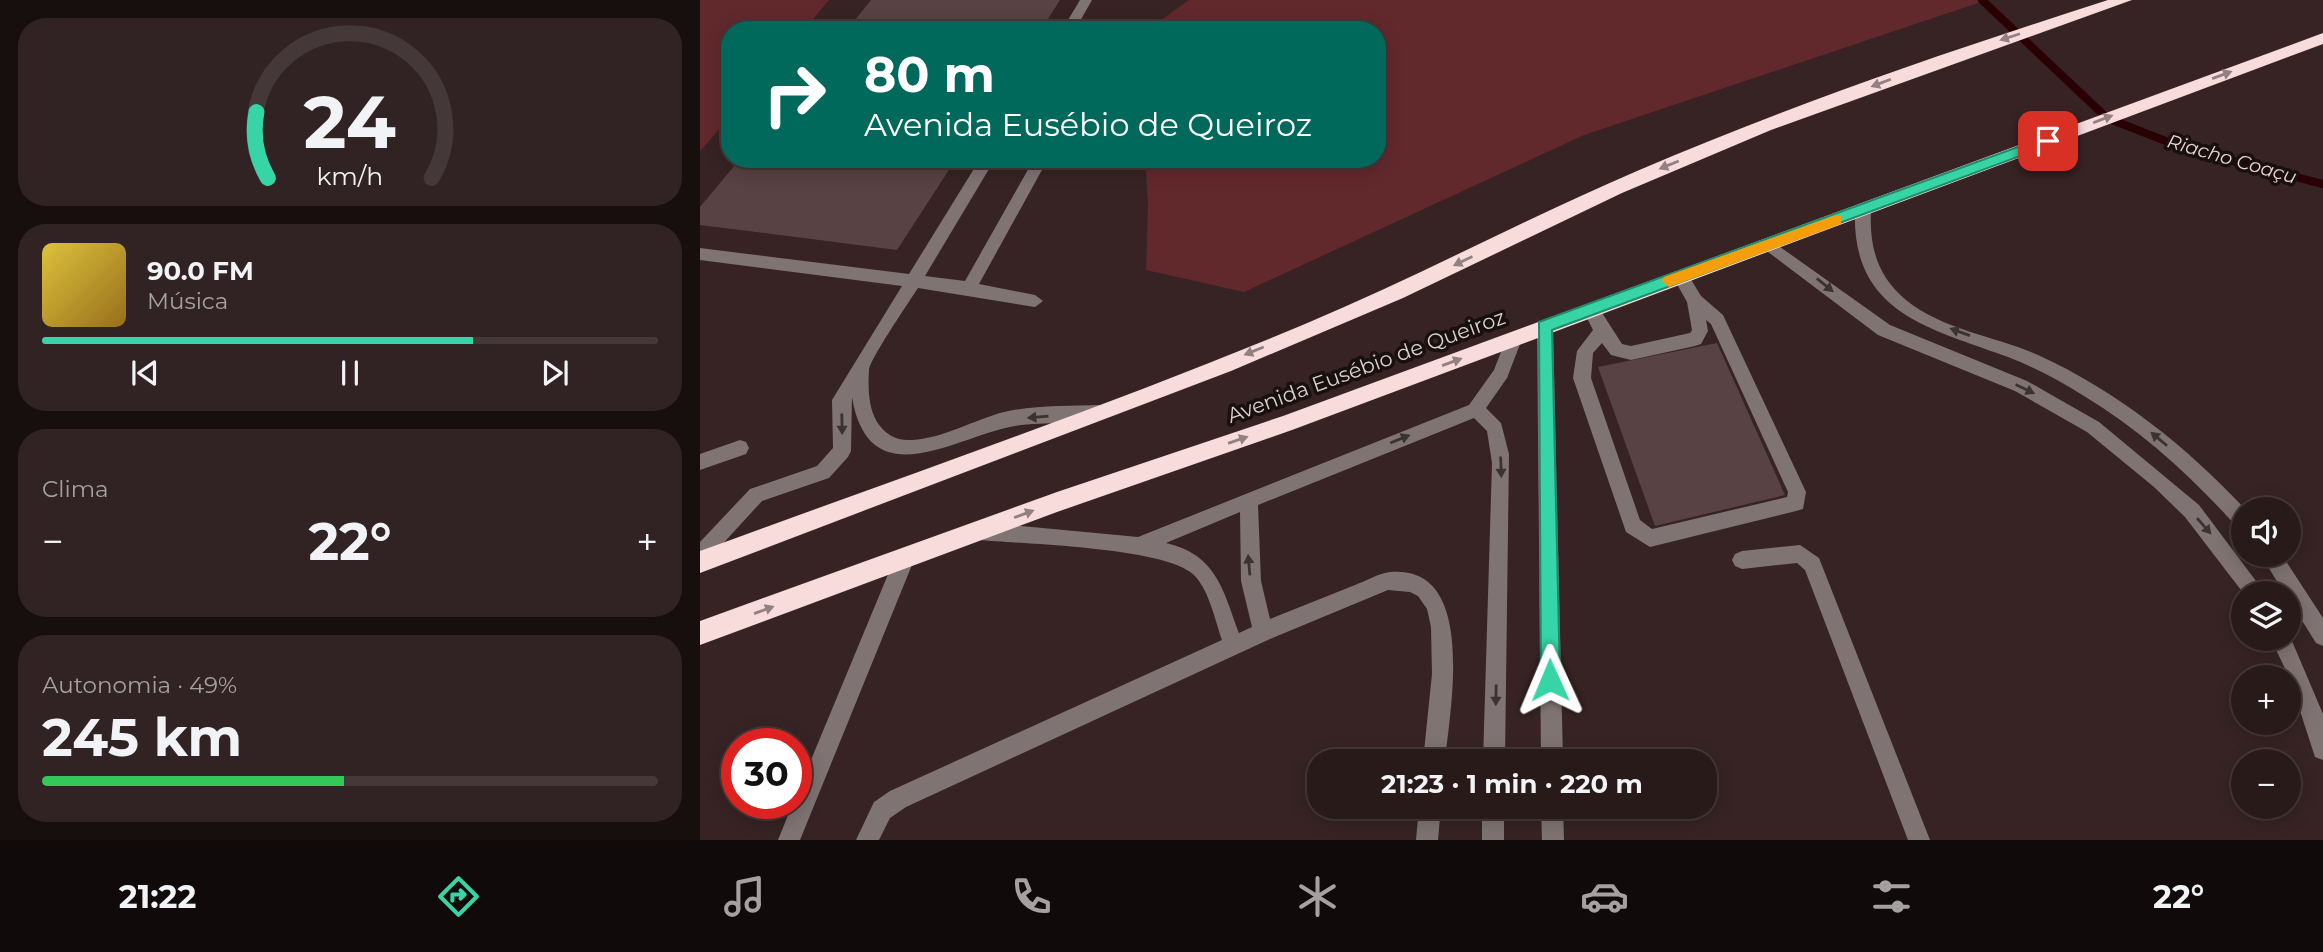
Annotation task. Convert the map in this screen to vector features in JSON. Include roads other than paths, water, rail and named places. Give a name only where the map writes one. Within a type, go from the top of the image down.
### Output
[{"type":"highway","points":[[700,562],[1106,411],[1397,293],[1646,175],[1945,59],[2124,0]]},
{"type":"highway","name":"Avenida Eusébio de Queiroz","points":[[700,634],[979,531],[1285,424],[2323,38]]},
{"type":"street","points":[[1073,21],[1086,0]]},
{"type":"street","points":[[700,555],[756,495],[823,471],[842,451],[841,400],[983,168]]},
{"type":"street","points":[[969,288],[1036,168]]},
{"type":"street","points":[[1863,210],[1861,238],[1866,262],[1880,284],[1902,306],[1940,325],[2032,360],[2111,404],[2186,462],[2231,507]]},
{"type":"street","points":[[1769,245],[1884,330],[2021,386],[2092,427],[2160,481],[2192,511],[2246,581]]},
{"type":"street","points":[[700,254],[969,288],[1035,302]]},
{"type":"street","points":[[1602,331],[1585,351],[1582,378],[1633,526],[1650,538],[1796,503],[1797,492],[1717,320],[1695,300],[1681,277]]},
{"type":"street","points":[[1591,310],[1602,331],[1617,350],[1631,353],[1695,339],[1700,331],[1695,300]]},
{"type":"street","points":[[1545,326],[1552,749]]},
{"type":"street","points":[[1138,546],[1475,410],[1501,373],[1514,339]]},
{"type":"street","points":[[864,362],[857,396],[872,431],[892,447],[914,449],[1004,420],[1106,411]]},
{"type":"street","points":[[1475,410],[1487,415],[1494,425],[1499,438],[1501,473],[1494,749]]},
{"type":"street","points":[[700,462],[740,448]]},
{"type":"street","points":[[1249,500],[1251,582],[1263,632]]},
{"type":"street","points":[[979,531],[1138,546],[1174,554],[1200,568],[1211,583],[1234,646]]},
{"type":"street","points":[[1742,560],[1800,554],[1812,564],[1919,840]]},
{"type":"street","points":[[789,840],[904,560]]},
{"type":"street","points":[[2279,567],[2323,636]]},
{"type":"street","points":[[867,840],[882,810],[898,799],[1263,632],[1388,581],[1410,582],[1429,593],[1439,614],[1443,655],[1435,749]]},
{"type":"street","points":[[2286,651],[2310,706],[2323,750]]},
{"type":"street","points":[[1427,840],[1429,819]]},
{"type":"street","points":[[1493,819],[1493,840]]},
{"type":"street","points":[[1552,819],[1553,840]]},
{"type":"waterway","name":"Riacho Coaçu","points":[[1982,0],[2107,118],[2186,149],[2323,184]]}]
